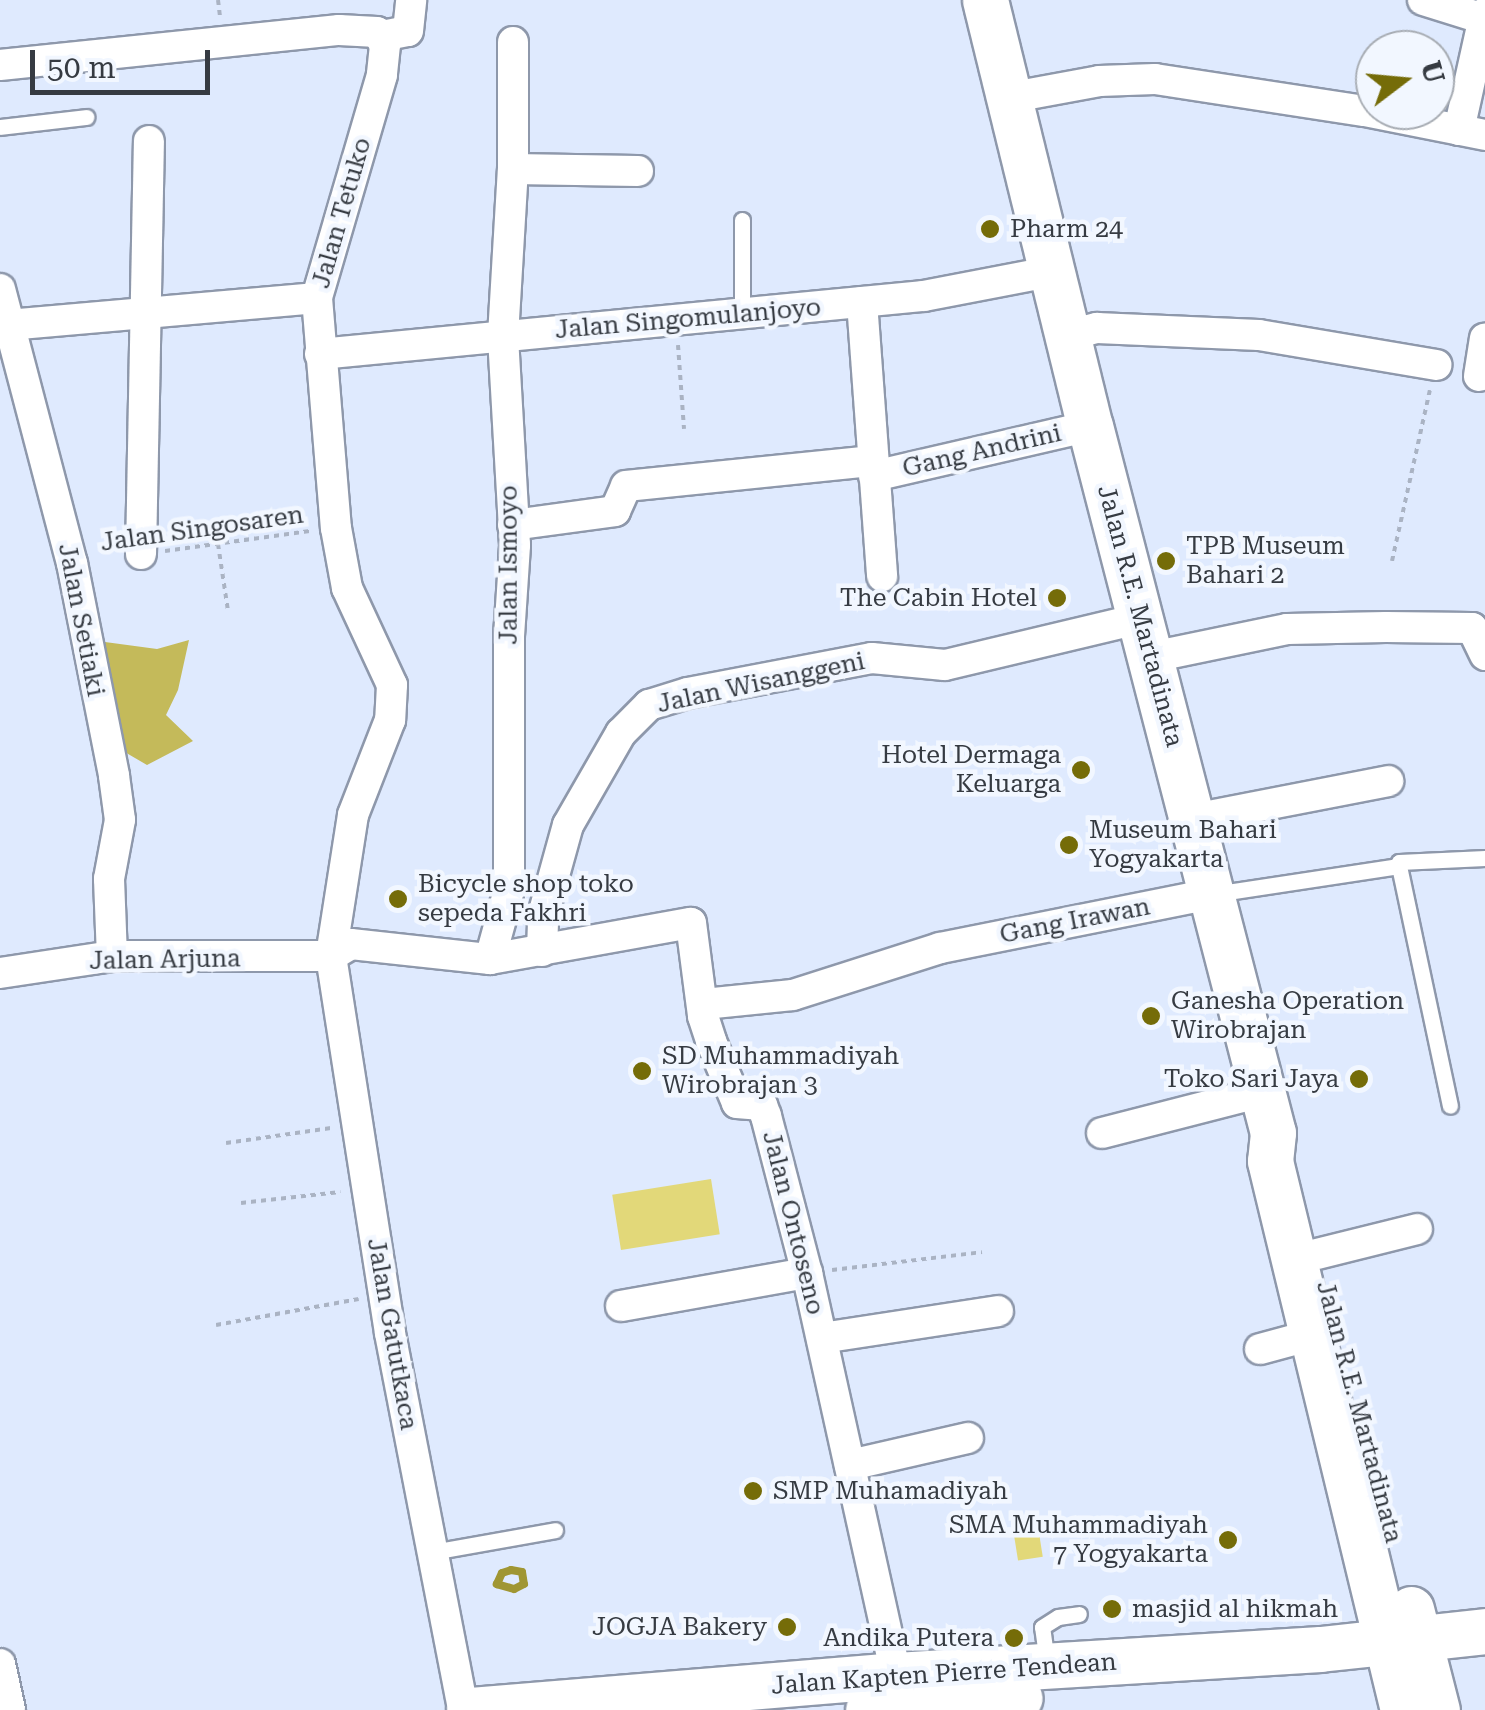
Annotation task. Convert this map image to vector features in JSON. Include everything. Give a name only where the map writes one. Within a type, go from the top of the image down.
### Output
[{"type":"main road","name":"Jalan R.E. Martadinata","points":[[986,0],[1210,894],[1268,1113],[1290,1156],[1317,1254],[1383,1563]]},
{"type":"main road","name":"Jalan R.E. Martadinata","points":[[1268,1113],[1270,1161],[1312,1335],[1383,1563],[1434,1670]]},
{"type":"main road","points":[[1330,1661],[1383,1563],[1433,1610],[1434,1670]]},
{"type":"main road","name":"Jalan Kapten Pierre Tendean","points":[[466,1710],[893,1701],[1330,1661]]},
{"type":"main road","name":"Jalan Kapten Pierre Tendean","points":[[893,1701],[1048,1666],[1330,1661],[1434,1670]]},
{"type":"street","name":"Jalan Tetuko","points":[[336,528],[317,298],[385,56],[399,36],[411,0]]},
{"type":"street","points":[[1013,98],[1099,81],[1155,79],[1472,133],[1485,16],[1423,0]]},
{"type":"street","points":[[0,66],[339,30],[399,36]]},
{"type":"street","name":"Jalan Ismoyo","points":[[490,958],[509,890],[513,526],[504,336],[513,169],[513,42]]},
{"type":"street","points":[[141,554],[148,142]]},
{"type":"street","points":[[513,169],[638,170]]},
{"type":"street","name":"Jalan Singomulanjoyo","points":[[320,354],[924,296],[1054,271]]},
{"type":"street","name":"Jalan Setiaki","points":[[0,288],[72,563],[114,776],[120,820],[108,878],[112,956]]},
{"type":"street","points":[[8,325],[317,298]]},
{"type":"street","points":[[862,302],[882,576]]},
{"type":"street","points":[[1070,334],[1097,328],[1260,336],[1436,365]]},
{"type":"street","points":[[1479,376],[1485,338]]},
{"type":"street","name":"Gang Andrini","points":[[513,526],[615,511],[626,486],[874,468],[1090,426]]},
{"type":"street","points":[[330,956],[353,815],[390,720],[392,685],[347,588],[336,528]]},
{"type":"street","name":"Jalan Wisanggeni","points":[[542,951],[543,914],[568,824],[620,732],[649,705],[688,693],[872,658],[944,665],[1147,638],[1286,629],[1472,628],[1485,655]]},
{"type":"street","points":[[1193,819],[1388,780]]},
{"type":"street","name":"Gang Irawan","points":[[704,1004],[793,995],[940,948],[1210,894]]},
{"type":"street","name":"Jalan Ontoseno","points":[[330,956],[351,944],[429,956],[490,958],[691,923],[711,1041],[738,1103],[762,1105],[807,1272],[850,1465],[893,1701]]},
{"type":"street","name":"Jalan Arjuna","points":[[0,973],[112,956],[330,956]]},
{"type":"street","name":"Jalan Gatutkaca","points":[[330,956],[384,1295],[466,1710]]},
{"type":"street","points":[[1102,1133],[1268,1113]]},
{"type":"street","points":[[1317,1254],[1416,1229]]},
{"type":"street","points":[[622,1306],[807,1272]]},
{"type":"street","points":[[822,1338],[998,1311]]},
{"type":"street","points":[[1260,1349],[1312,1335]]},
{"type":"street","points":[[850,1465],[968,1438]]},
{"type":"street","points":[[0,1664],[10,1710]]},
{"type":"lane","points":[[0,127],[86,117]]},
{"type":"lane","points":[[742,220],[742,314]]},
{"type":"lane","points":[[1450,1106],[1399,862],[1485,858]]},
{"type":"lane","points":[[1210,894],[1399,866]]},
{"type":"lane","points":[[432,1552],[555,1530]]},
{"type":"lane","points":[[1048,1666],[1042,1628],[1058,1617],[1079,1614]]},
{"type":"path","points":[[676,320],[684,429]]},
{"type":"path","points":[[1392,561],[1436,365]]},
{"type":"path","name":"Jalan Singosaren","points":[[141,554],[336,528]]},
{"type":"path","points":[[218,544],[228,612]]},
{"type":"path","points":[[226,1143],[355,1124]]},
{"type":"path","points":[[241,1203],[366,1190]]},
{"type":"path","points":[[807,1272],[982,1252]]},
{"type":"path","points":[[216,1325],[384,1295]]},
{"type":"shaded area","points":[[189,640],[178,690],[166,715],[193,741],[147,765],[123,751],[121,724],[99,707],[101,652],[105,642],[157,649]]},
{"type":"shaded area","points":[[711,1179],[720,1234],[621,1250],[612,1195]]},
{"type":"shaded area","points":[[1039,1533],[1043,1557],[1018,1561],[1014,1537]]},
{"type":"waterway","points":[[511,1570],[522,1572],[524,1584],[514,1589],[497,1584],[502,1573],[511,1570]]},
{"type":"place","name":"Pharm 24","points":[[990,229]]},
{"type":"place","name":"TPB Museum Bahari 2","points":[[1166,561]]},
{"type":"place","name":"The Cabin Hotel","points":[[1057,598]]},
{"type":"place","name":"Hotel Dermaga Keluarga","points":[[1081,770]]},
{"type":"place","name":"Museum Bahari Yogyakarta","points":[[1069,845]]},
{"type":"place","name":"Bicycle shop toko sepeda Fakhri","points":[[398,899]]},
{"type":"place","name":"Ganesha Operation Wirobrajan","points":[[1151,1016]]},
{"type":"place","name":"SD Muhammadiyah Wirobrajan 3","points":[[642,1071]]},
{"type":"place","name":"Toko Sari Jaya","points":[[1359,1079]]},
{"type":"place","name":"SMP Muhamadiyah","points":[[753,1491]]},
{"type":"place","name":"SMA Muhammadiyah 7 Yogyakarta","points":[[1228,1540]]},
{"type":"place","name":"masjid al hikmah","points":[[1112,1609]]},
{"type":"place","name":"JOGJA Bakery","points":[[787,1627]]},
{"type":"place","name":"Andika Putera","points":[[1014,1638]]}]
